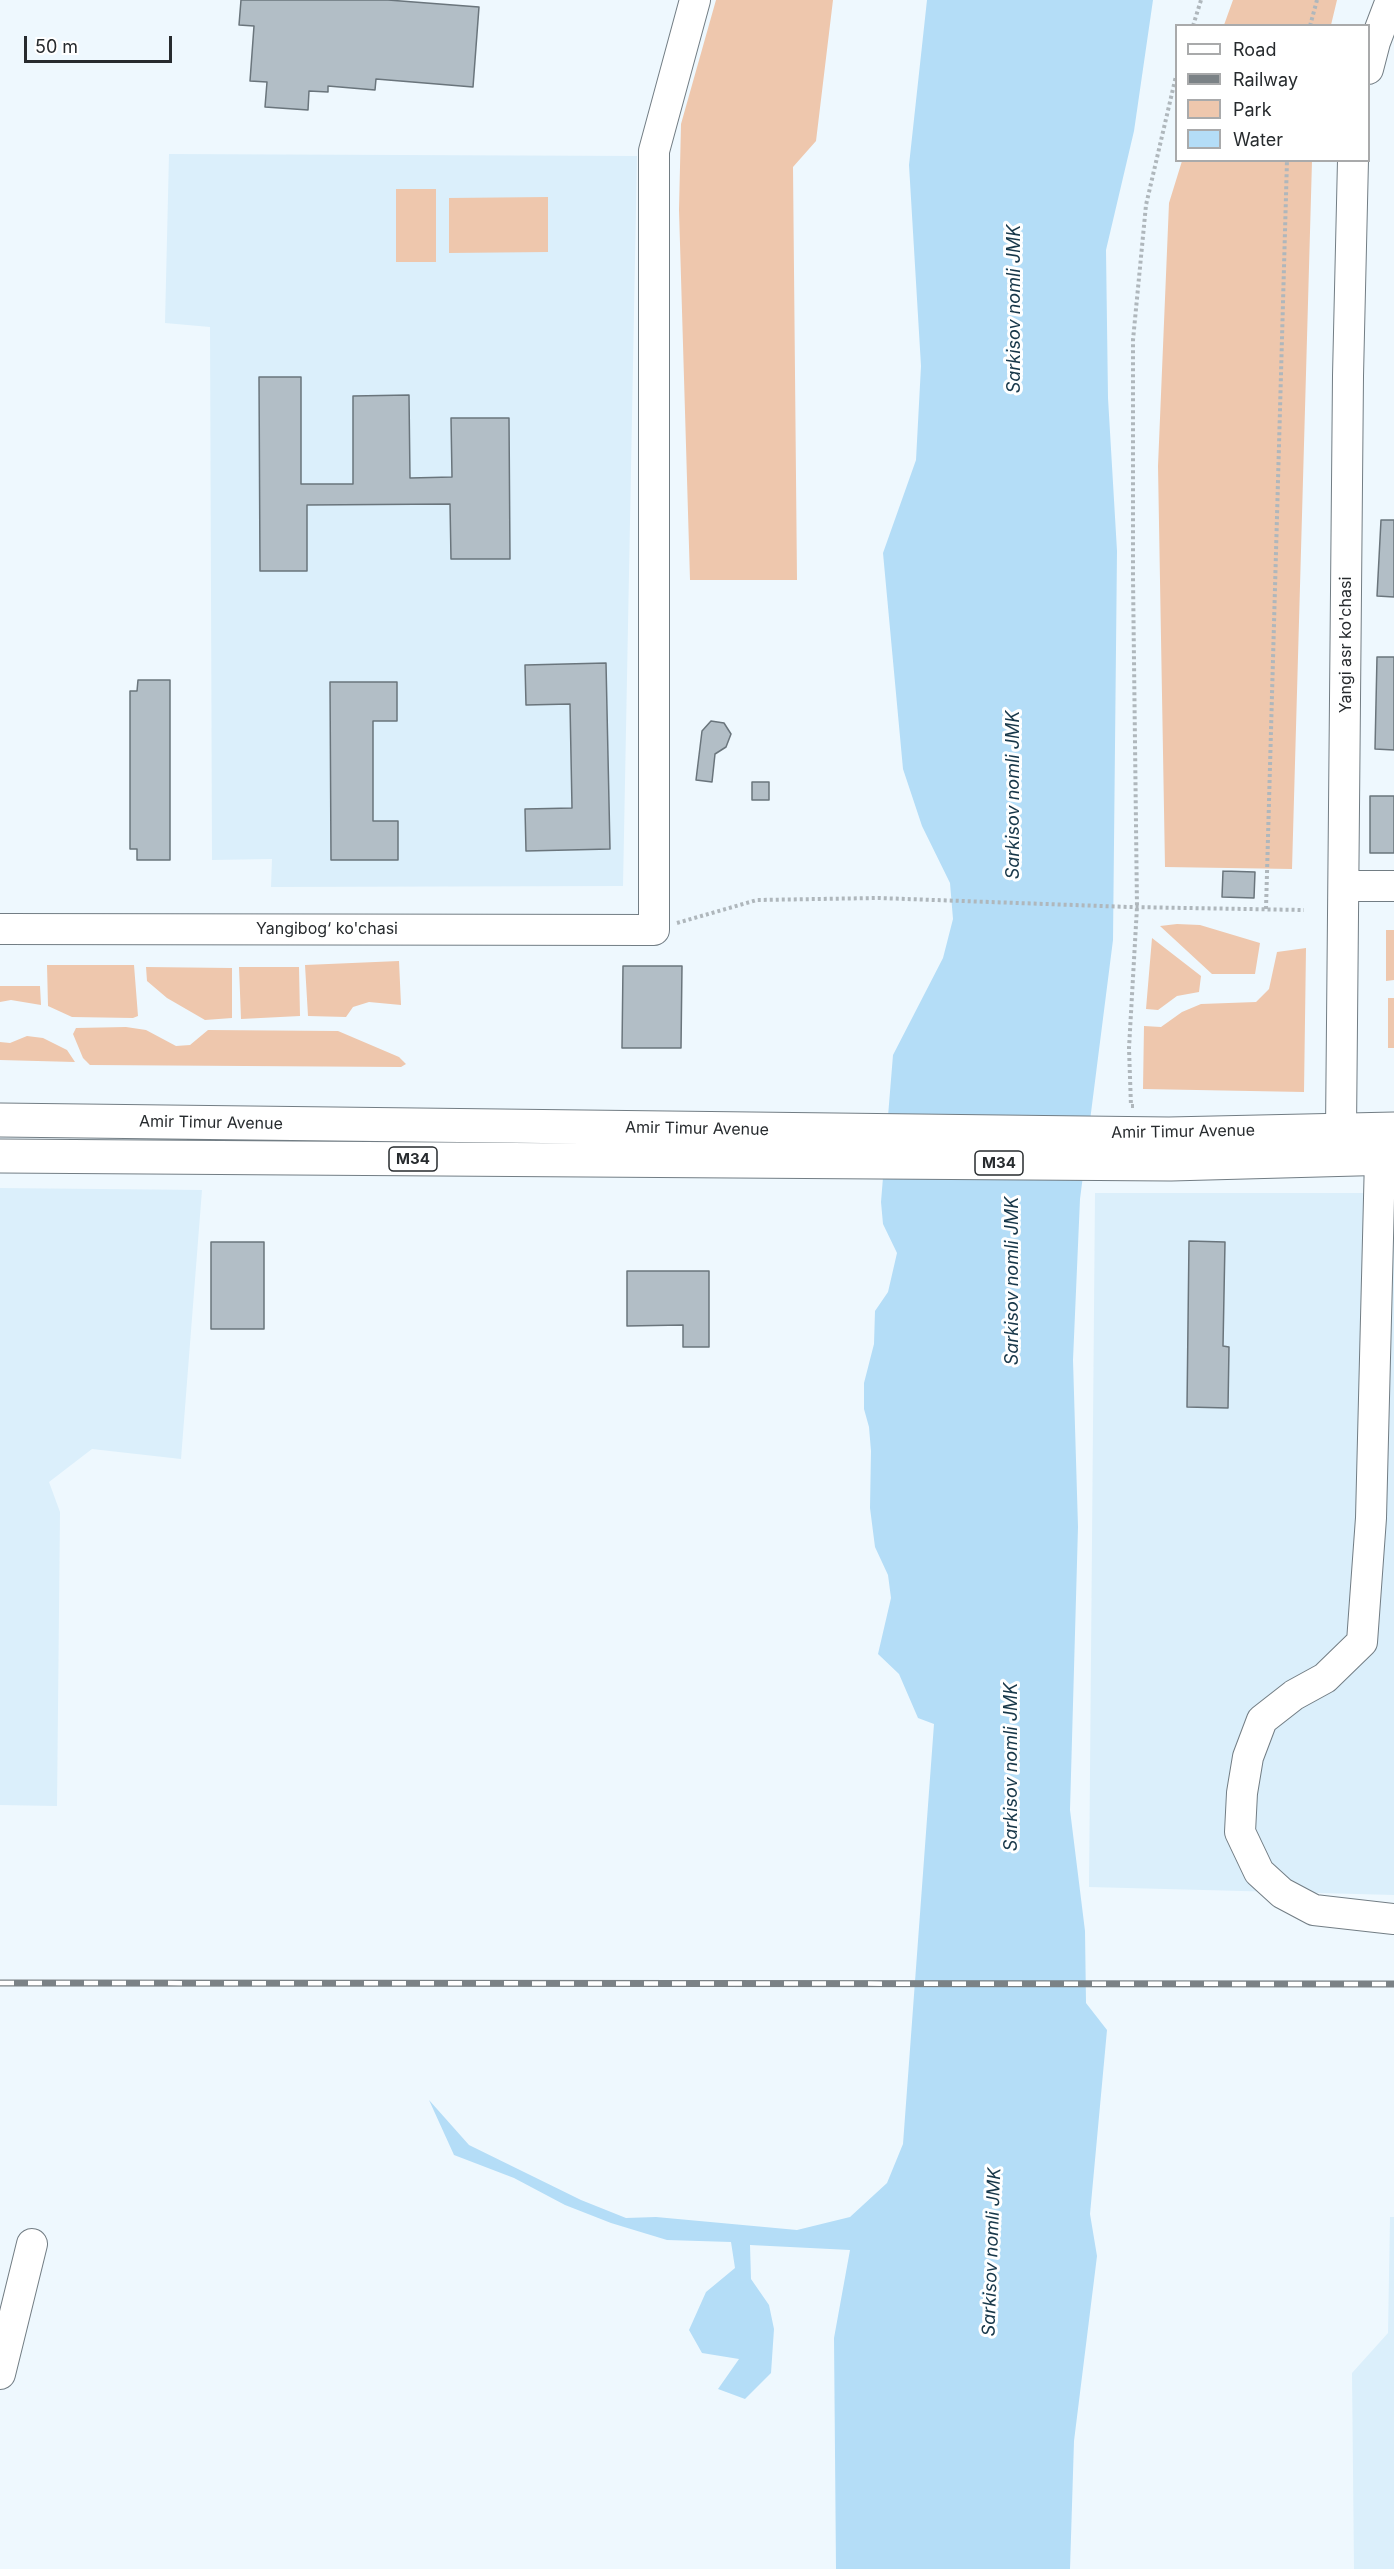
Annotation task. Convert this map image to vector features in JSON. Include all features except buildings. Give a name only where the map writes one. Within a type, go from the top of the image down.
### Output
[{"type":"highway","name":"Amir Timur Avenue","points":[[0,1120],[826,1146]]},
{"type":"highway","name":"Amir Timur Avenue","points":[[1170,1149],[1341,1130],[1394,1129]]},
{"type":"highway","name":"Amir Timur Avenue","points":[[0,1156],[826,1146],[1170,1149],[1387,1158]]},
{"type":"street","points":[[654,930],[654,152],[695,0]]},
{"type":"street","points":[[1379,54],[1391,0]]},
{"type":"street","name":"Yangi asr ko'chasi","points":[[1341,1130],[1348,388],[1353,162]]},
{"type":"street","points":[[1344,886],[1394,886]]},
{"type":"street","name":"Yangibog‘ ko'chasi","points":[[0,929],[654,930]]},
{"type":"street","points":[[1387,1158],[1371,1518],[1362,1642],[1325,1678],[1294,1695],[1262,1720],[1248,1757],[1242,1793],[1240,1832],[1259,1872],[1290,1897],[1314,1910],[1394,1919]]},
{"type":"street","points":[[0,2374],[32,2244]]},
{"type":"path","points":[[1194,24],[1201,0]]},
{"type":"path","points":[[1311,24],[1317,0]]},
{"type":"path","points":[[1142,1107],[1131,1106],[1130,1048],[1137,908],[1132,578],[1133,340],[1146,205],[1175,80]]},
{"type":"path","points":[[1266,909],[1287,162]]},
{"type":"path","points":[[654,930],[757,900],[879,898],[1129,908],[1304,910]]},
{"type":"shaded area","points":[[169,154],[637,156],[623,886],[271,887],[272,859],[212,860],[210,327],[165,323]]},
{"type":"shaded area","points":[[0,1188],[202,1190],[181,1459],[92,1449],[49,1482],[60,1512],[57,1806],[0,1805]]},
{"type":"shaded area","points":[[1095,1193],[1394,1193],[1394,1895],[1089,1887]]},
{"type":"shaded area","points":[[1390,2217],[1394,2217],[1394,2569],[1354,2569],[1352,2373],[1388,2333]]},
{"type":"green space","points":[[716,0],[833,0],[816,141],[793,167],[797,580],[690,580],[679,210],[681,124]]},
{"type":"green space","points":[[1233,0],[1337,0],[1331,24],[1224,24]]},
{"type":"green space","points":[[1182,162],[1312,162],[1292,869],[1165,867],[1158,466],[1169,203]]},
{"type":"green space","points":[[396,189],[436,189],[436,262],[396,262]]},
{"type":"green space","points":[[548,197],[548,252],[449,253],[449,198]]},
{"type":"green space","points":[[1200,925],[1260,943],[1255,974],[1212,974],[1160,926]]},
{"type":"green space","points":[[1386,930],[1394,930],[1394,980],[1386,981]]},
{"type":"green space","points":[[1152,938],[1201,976],[1199,992],[1177,996],[1158,1010],[1146,1009]]},
{"type":"green space","points":[[1306,948],[1304,1092],[1143,1089],[1144,1026],[1161,1027],[1182,1012],[1201,1004],[1256,1002],[1269,989],[1277,952]]},
{"type":"green space","points":[[399,961],[401,1005],[369,1002],[353,1007],[346,1017],[308,1016],[305,965]]},
{"type":"green space","points":[[47,965],[134,965],[138,1016],[133,1018],[72,1017],[48,1006]]},
{"type":"green space","points":[[146,967],[232,968],[232,1018],[205,1020],[167,998],[147,981]]},
{"type":"green space","points":[[239,967],[299,967],[300,1016],[241,1019]]},
{"type":"green space","points":[[0,986],[40,986],[41,1005],[11,1000],[0,1002]]},
{"type":"green space","points":[[1388,998],[1394,998],[1394,1048],[1388,1048]]},
{"type":"green space","points":[[126,1027],[146,1030],[176,1046],[190,1045],[208,1030],[338,1031],[399,1057],[406,1064],[401,1067],[90,1065],[83,1058],[73,1034],[76,1028]]},
{"type":"green space","points":[[27,1036],[43,1038],[67,1050],[75,1062],[0,1060],[0,1042],[10,1043]]},
{"type":"water","name":"Sarkisov nomli JMK","points":[[927,0],[1153,0],[1134,131],[1106,250],[1108,398],[1117,551],[1113,940],[1080,1199],[1073,1360],[1078,1527],[1070,1810],[1085,1931],[1086,2003],[1107,2030],[1090,2214],[1097,2256],[1074,2441],[1070,2569],[836,2569],[834,2338],[850,2250],[750,2245],[751,2279],[769,2305],[774,2329],[771,2373],[745,2399],[718,2389],[739,2359],[702,2353],[689,2330],[706,2292],[735,2268],[731,2242],[667,2240],[611,2223],[565,2205],[514,2178],[454,2155],[429,2100],[469,2145],[581,2200],[626,2218],[656,2217],[797,2230],[850,2217],[887,2183],[903,2144],[934,1724],[918,1718],[899,1674],[878,1654],[891,1598],[888,1575],[875,1547],[870,1508],[871,1451],[869,1427],[864,1409],[864,1383],[874,1344],[875,1311],[888,1292],[897,1253],[883,1224],[881,1202],[893,1055],[943,958],[953,919],[950,883],[922,826],[903,769],[883,553],[916,460],[921,366],[909,165]]},
{"type":"railway","points":[[0,1983],[1394,1984]]}]
